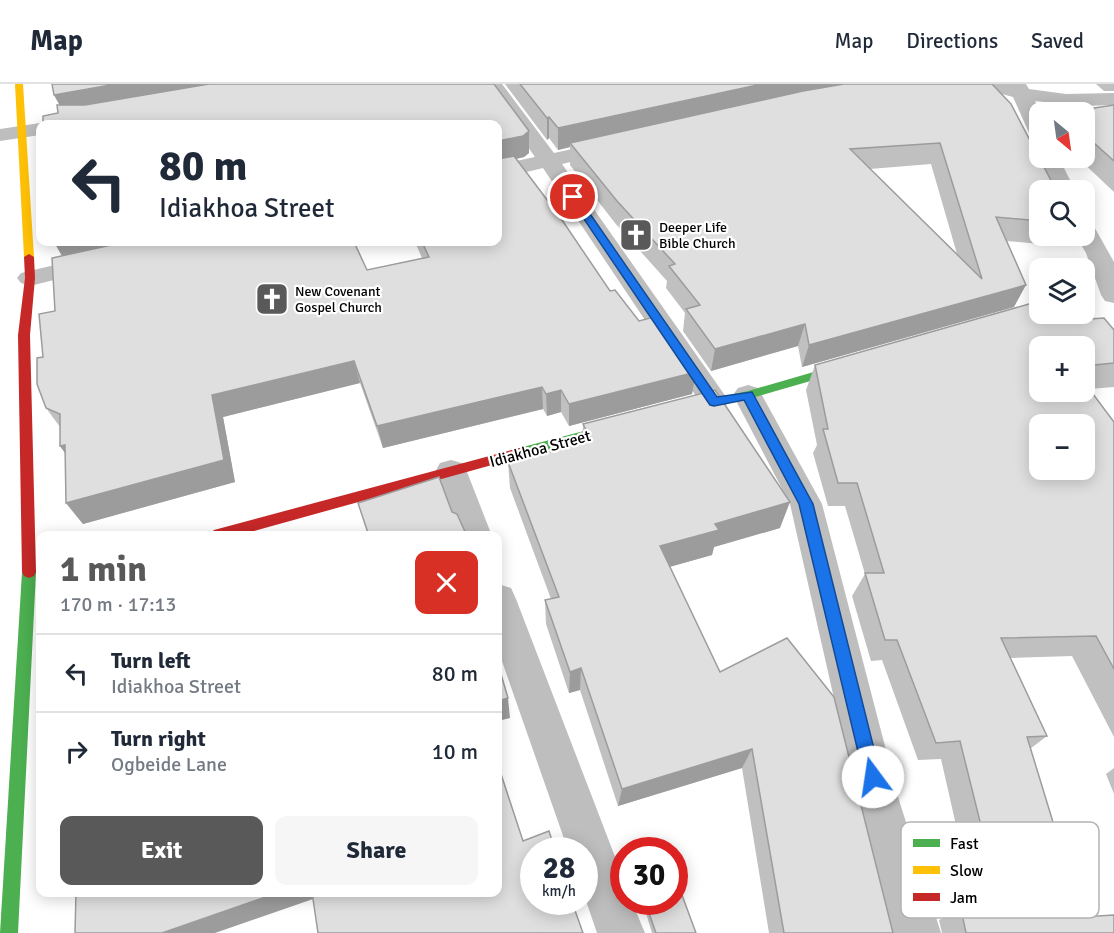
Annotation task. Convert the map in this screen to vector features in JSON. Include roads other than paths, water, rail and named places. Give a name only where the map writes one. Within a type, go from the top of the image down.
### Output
[{"type":"street","points":[[8,933],[35,583],[24,335],[30,278],[20,132],[20,84]]},
{"type":"street","points":[[492,84],[731,398],[806,504],[878,800],[901,880]]},
{"type":"street","points":[[987,84],[1098,100],[1114,99]]},
{"type":"street","points":[[1020,89],[1029,110]]},
{"type":"street","points":[[502,171],[627,142]]},
{"type":"street","points":[[1095,240],[1106,252],[1112,292],[1095,295]]},
{"type":"street","points":[[30,278],[121,257]]},
{"type":"street","points":[[667,413],[731,398],[871,359]]},
{"type":"street","name":"Idiakhoa Street","points":[[233,531],[644,420]]},
{"type":"street","points":[[452,472],[473,531]]},
{"type":"street","points":[[502,610],[621,933]]},
{"type":"street","points":[[912,918],[916,933]]},
{"type":"place","name":"Deeper Life Bible Church","points":[[636,235]]},
{"type":"place","name":"New Covenant Gospel Church","points":[[272,299]]}]
